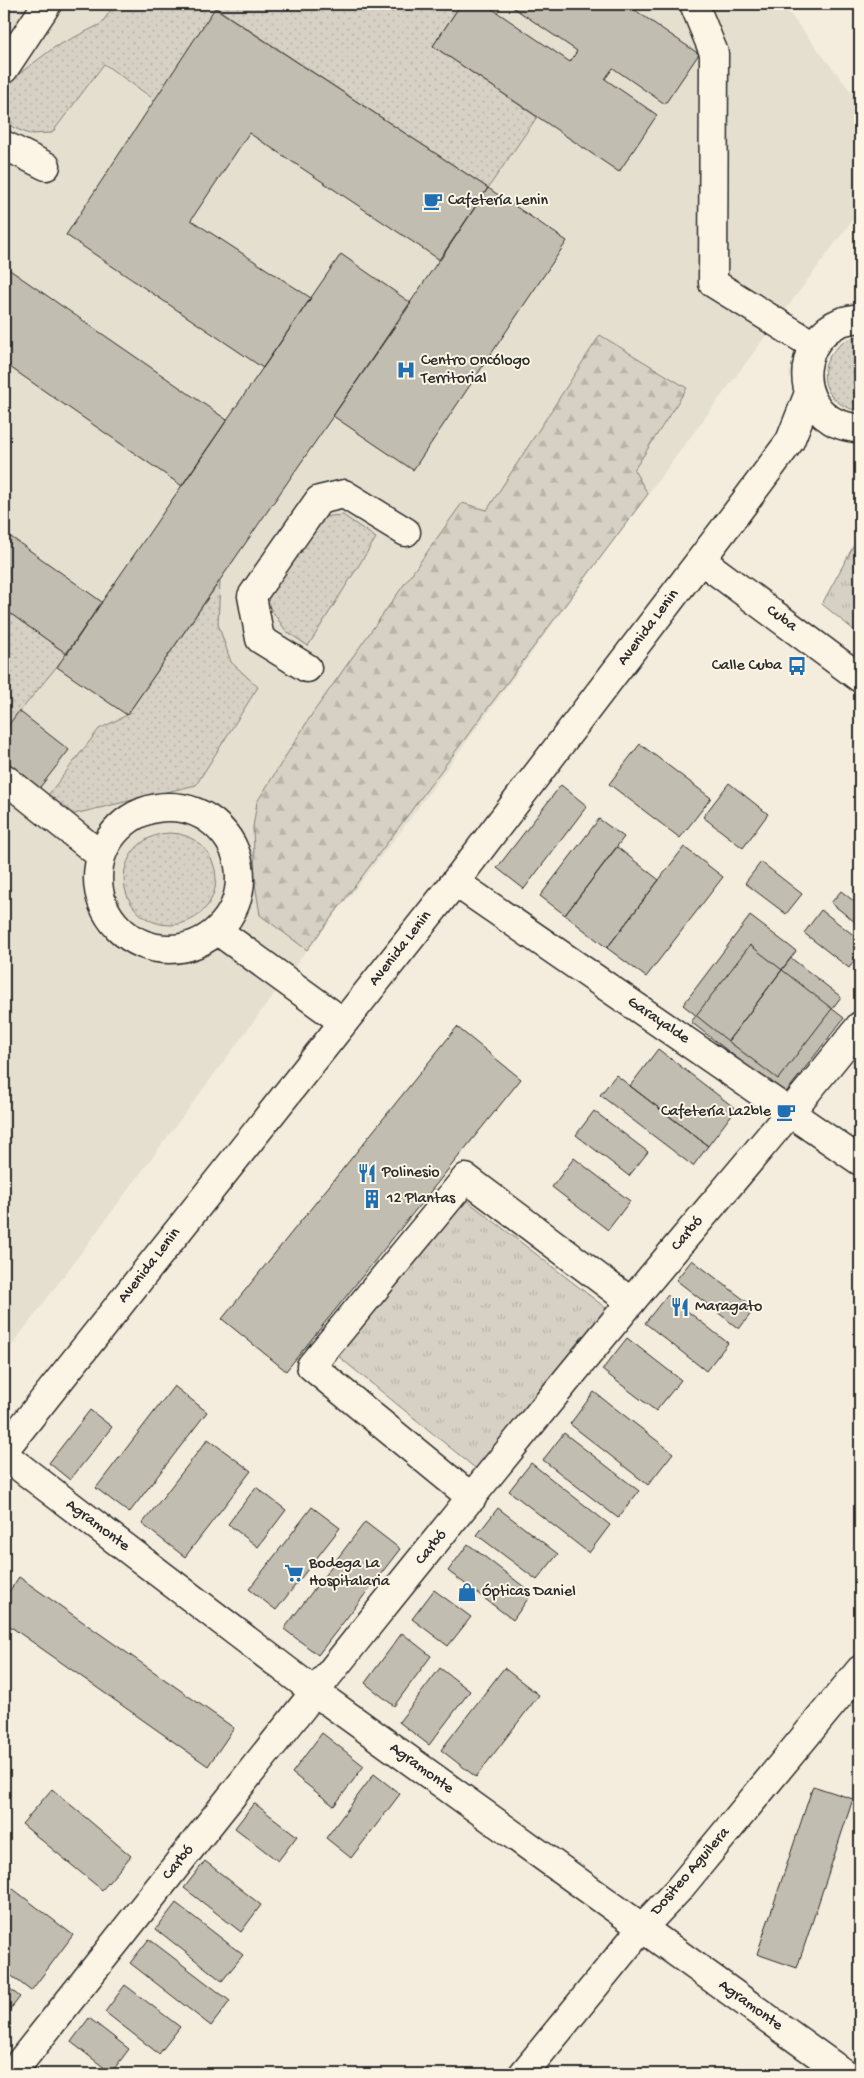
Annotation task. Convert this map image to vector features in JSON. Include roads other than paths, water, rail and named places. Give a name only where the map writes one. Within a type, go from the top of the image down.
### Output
[{"type":"street","points":[[4,69],[47,4]]},
{"type":"street","points":[[694,4],[714,53],[713,283],[813,345],[825,331],[842,322],[860,318]]},
{"type":"street","points":[[4,145],[46,166]]},
{"type":"street","name":"Avenida Lenin","points":[[813,345],[807,360],[806,377],[809,393],[817,408],[830,420],[853,428]]},
{"type":"street","name":"Avenida Lenin","points":[[4,1450],[455,882],[701,560],[790,441],[809,393]]},
{"type":"street","name":"Avenida Lenin","points":[[790,441],[853,428]]},
{"type":"street","points":[[308,668],[260,639],[252,596],[319,500],[344,494],[406,532]]},
{"type":"street","name":"Cuba","points":[[701,560],[860,678]]},
{"type":"street","points":[[4,778],[99,854]]},
{"type":"street","points":[[177,807],[195,811],[208,818],[226,835],[234,849],[240,874],[238,897],[230,915],[218,931],[195,945],[170,950],[138,944],[120,930],[107,914],[101,898],[98,880],[99,854],[115,832],[141,812],[158,808],[177,807]]},
{"type":"street","name":"Garayalde","points":[[455,882],[792,1112],[860,1161]]},
{"type":"street","points":[[218,931],[343,1022]]},
{"type":"street","name":"Carbó","points":[[11,2074],[472,1498],[631,1302],[792,1112],[860,1026]]},
{"type":"street","points":[[472,1498],[311,1366],[466,1178],[631,1302]]},
{"type":"street","name":"Agramonte","points":[[4,1456],[315,1692],[844,2074]]},
{"type":"street","name":"Dositeo Aguilera","points":[[523,2074],[642,1928],[679,1889],[860,1670]]},
{"type":"place","name":"Cafetería Lenin","points":[[433,201]]},
{"type":"place","name":"Centro Oncólogo Territorial","points":[[406,370]]},
{"type":"place","name":"Calle Cuba","points":[[797,666]]},
{"type":"place","name":"Cafetería La2ble","points":[[786,1112]]},
{"type":"place","name":"Polinesio","points":[[367,1173]]},
{"type":"place","name":"12 Plantas","points":[[372,1199]]},
{"type":"place","name":"Maragato","points":[[680,1307]]},
{"type":"place","name":"Bodega La Hospitalaria","points":[[294,1573]]},
{"type":"place","name":"Ópticas Daniel","points":[[467,1592]]}]
